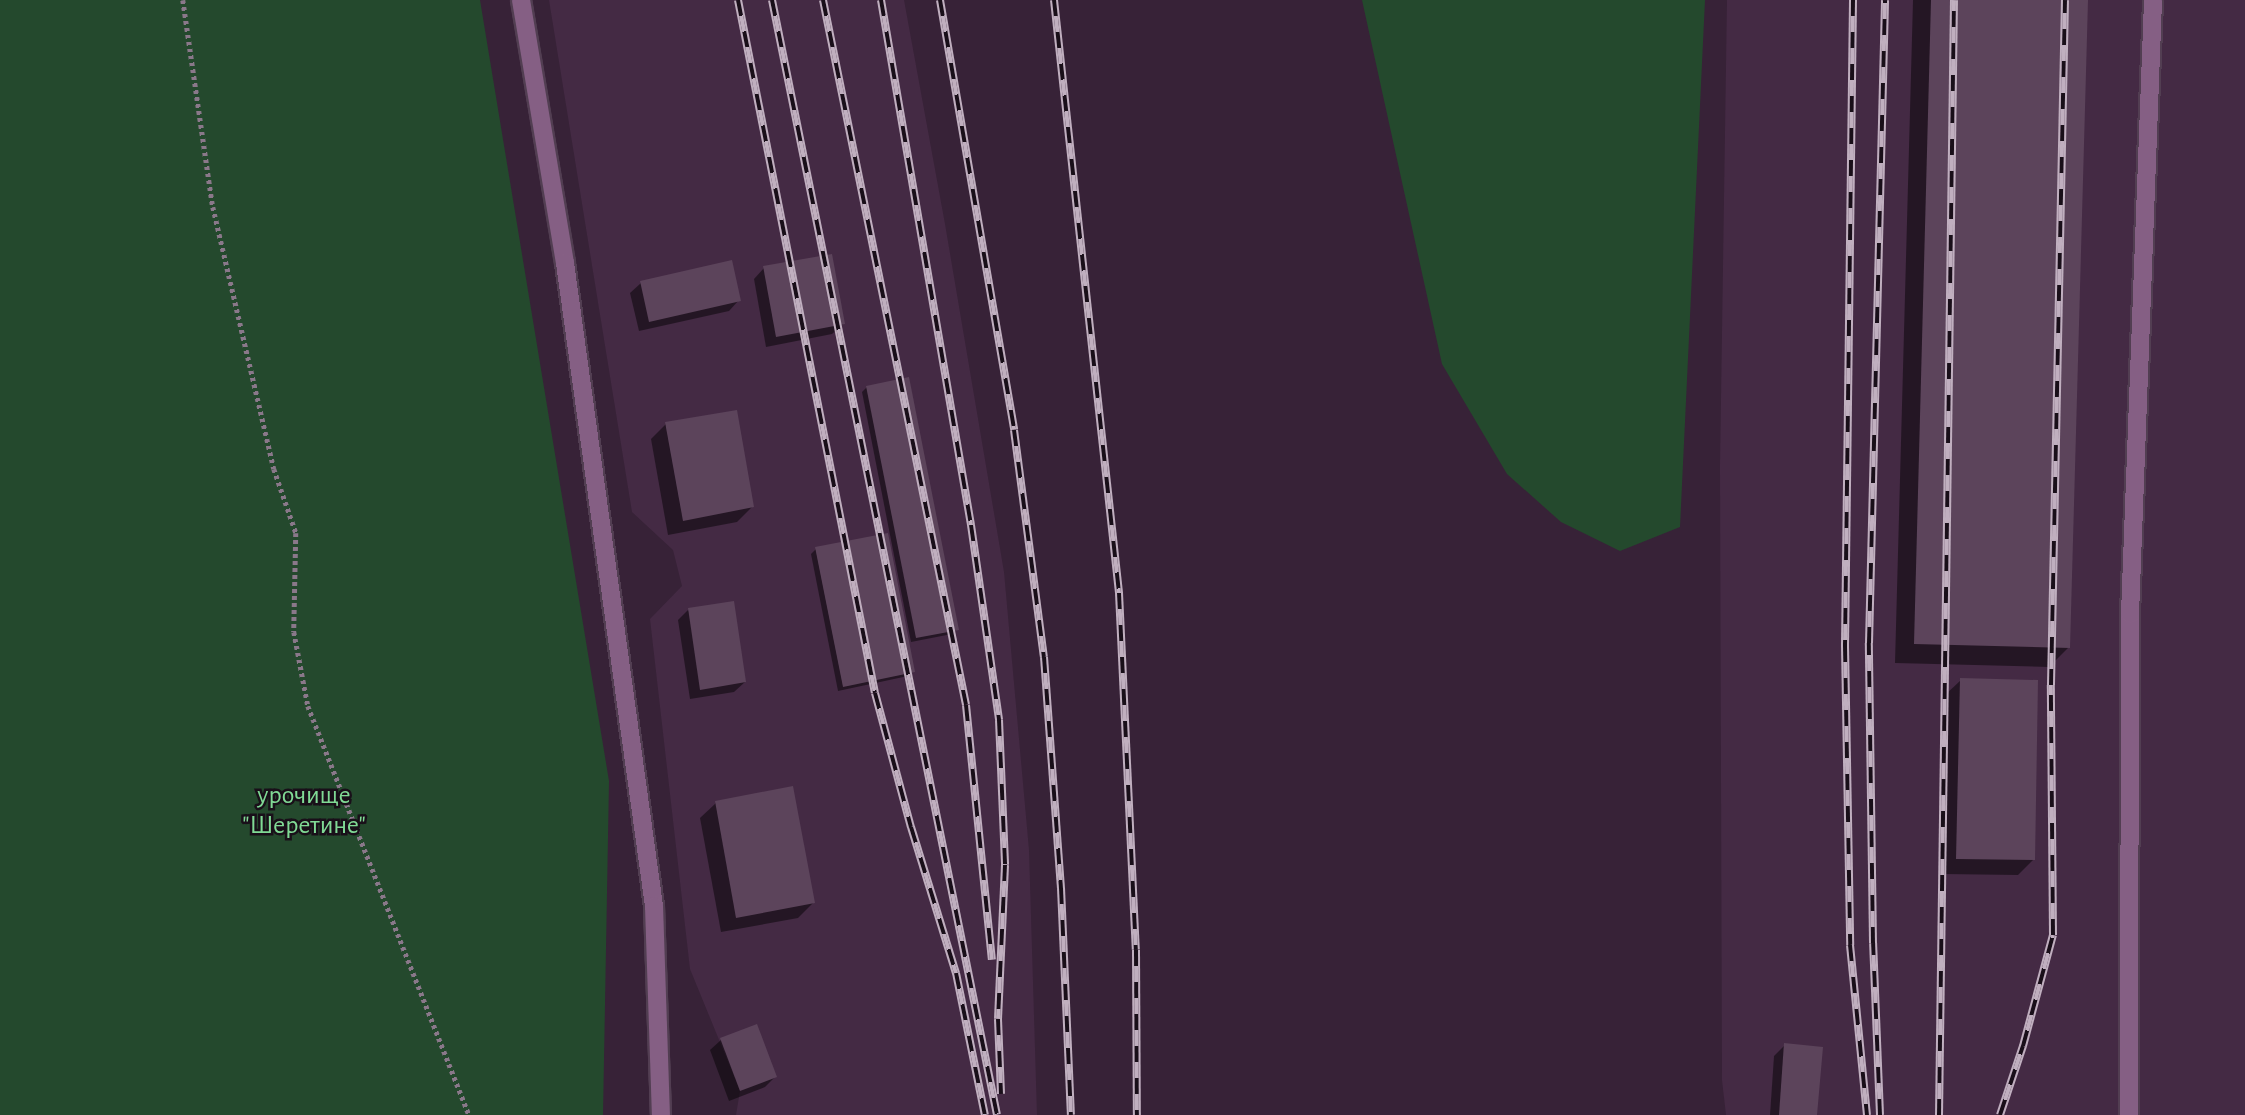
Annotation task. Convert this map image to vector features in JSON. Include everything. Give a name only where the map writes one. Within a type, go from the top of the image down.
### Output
[{"type":"street","points":[[521,0],[565,263],[654,906],[661,1115]]},
{"type":"street","points":[[2129,1115],[2130,614],[2153,0]]},
{"type":"path","points":[[183,0],[213,207],[274,469],[296,533],[294,632],[307,706],[470,1115]]},
{"type":"shaded area","points":[[549,0],[904,0],[1004,572],[1029,850],[1037,1115],[736,1115],[740,1091],[690,969],[650,619],[682,586],[673,550],[632,512]]},
{"type":"shaded area","points":[[1727,0],[2245,0],[2245,1115],[1726,1115],[1722,1080],[1720,466]]},
{"type":"green space","name":"урочище \"Шеретине\"","points":[[0,0],[480,0],[609,781],[603,1115],[0,1115]]},
{"type":"green space","points":[[1362,0],[1705,0],[1680,527],[1620,551],[1561,522],[1507,474],[1442,364]]},
{"type":"building","points":[[1931,0],[2088,0],[2070,648],[1914,644]]},
{"type":"building","points":[[832,254],[845,324],[776,337],[763,266]]},
{"type":"building","points":[[732,260],[741,301],[649,322],[640,281]]},
{"type":"building","points":[[909,377],[959,630],[916,638],[866,386]]},
{"type":"building","points":[[737,410],[754,507],[683,521],[665,422]]},
{"type":"building","points":[[888,533],[915,672],[843,687],[815,547]]},
{"type":"building","points":[[734,601],[746,682],[700,690],[688,608]]},
{"type":"building","points":[[1960,678],[2038,680],[2035,860],[1956,859]]},
{"type":"building","points":[[793,786],[815,903],[736,918],[715,801]]},
{"type":"building","points":[[757,1024],[777,1077],[740,1091],[720,1038]]},
{"type":"building","points":[[1784,1043],[1823,1047],[1817,1115],[1779,1115]]},
{"type":"railway","points":[[738,0],[875,693],[911,827],[956,973],[985,1115]]},
{"type":"railway","points":[[772,0],[997,1115]]},
{"type":"railway","points":[[823,0],[966,705],[992,960]]},
{"type":"railway","points":[[881,0],[971,525],[999,720],[1005,865],[998,1019],[1001,1094]]},
{"type":"railway","points":[[940,0],[1014,430],[1044,657],[1061,888],[1071,1115]]},
{"type":"railway","points":[[1054,0],[1119,593],[1136,950],[1137,1115]]},
{"type":"railway","points":[[1853,0],[1845,646],[1850,945],[1867,1115]]},
{"type":"railway","points":[[1880,1115],[1873,943],[1869,643],[1885,0]]},
{"type":"railway","points":[[1939,1115],[1954,0]]},
{"type":"railway","points":[[2000,1115],[2023,1046],[2053,935],[2051,685],[2065,0]]}]
